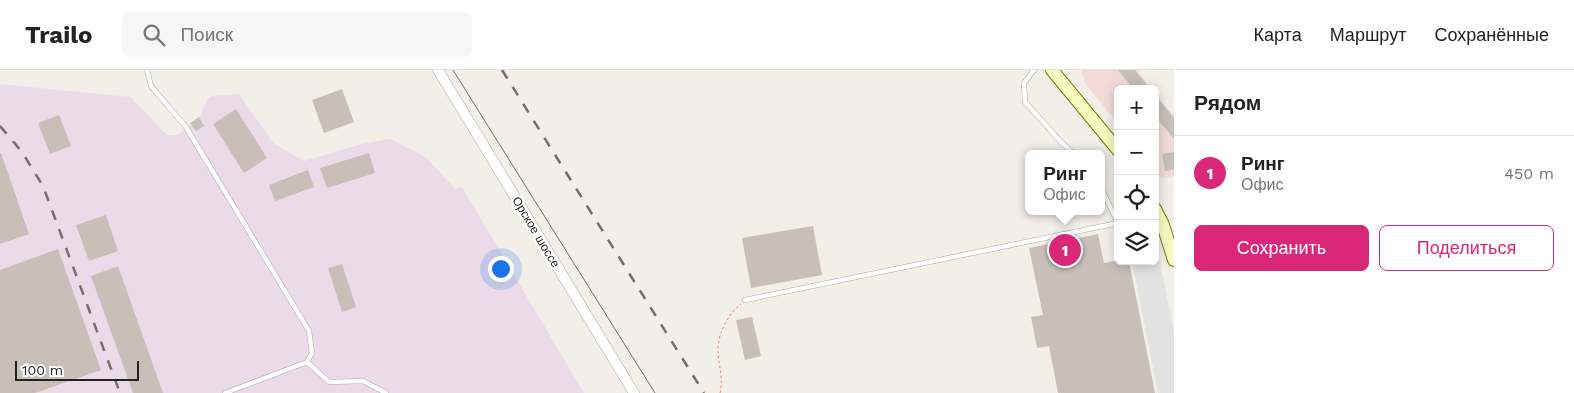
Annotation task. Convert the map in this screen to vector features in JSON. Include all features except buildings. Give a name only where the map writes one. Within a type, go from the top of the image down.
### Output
[{"type":"main road","points":[[1052,70],[1114,145]]},
{"type":"main road","points":[[1159,218],[1174,260]]},
{"type":"street","name":"Орское шоссе","points":[[438,70],[634,393]]},
{"type":"lane","points":[[146,70],[151,86],[186,127],[309,331],[312,353],[307,362],[225,393]]},
{"type":"lane","points":[[1034,70],[1024,83],[1025,102],[1070,150]]},
{"type":"lane","points":[[1105,196],[1117,220]]},
{"type":"lane","points":[[745,300],[1114,224]]},
{"type":"lane","points":[[307,362],[329,382],[363,381],[386,393]]},
{"type":"path","points":[[720,393],[722,386],[718,345],[726,322],[733,310],[745,300]]},
{"type":"shaded area","points":[[1081,70],[1136,70],[1149,85],[1114,85],[1114,119],[1085,83]]},
{"type":"shaded area","points":[[0,84],[130,97],[167,135],[177,135],[199,118],[208,98],[239,94],[273,143],[304,161],[362,144],[390,139],[426,157],[455,189],[462,187],[584,393],[0,393]]},
{"type":"shaded area","points":[[1159,98],[1174,116],[1174,176],[1162,179],[1159,176]]},
{"type":"shaded area","points":[[1159,258],[1174,332],[1174,393],[1158,393],[1133,265],[1159,265]]},
{"type":"tram line","points":[[453,70],[655,393]]},
{"type":"railway","points":[[502,70],[704,393]]},
{"type":"railway","points":[[0,126],[22,152],[43,186],[120,393]]},
{"type":"place","name":"Ринг","points":[[1065,250]]}]
